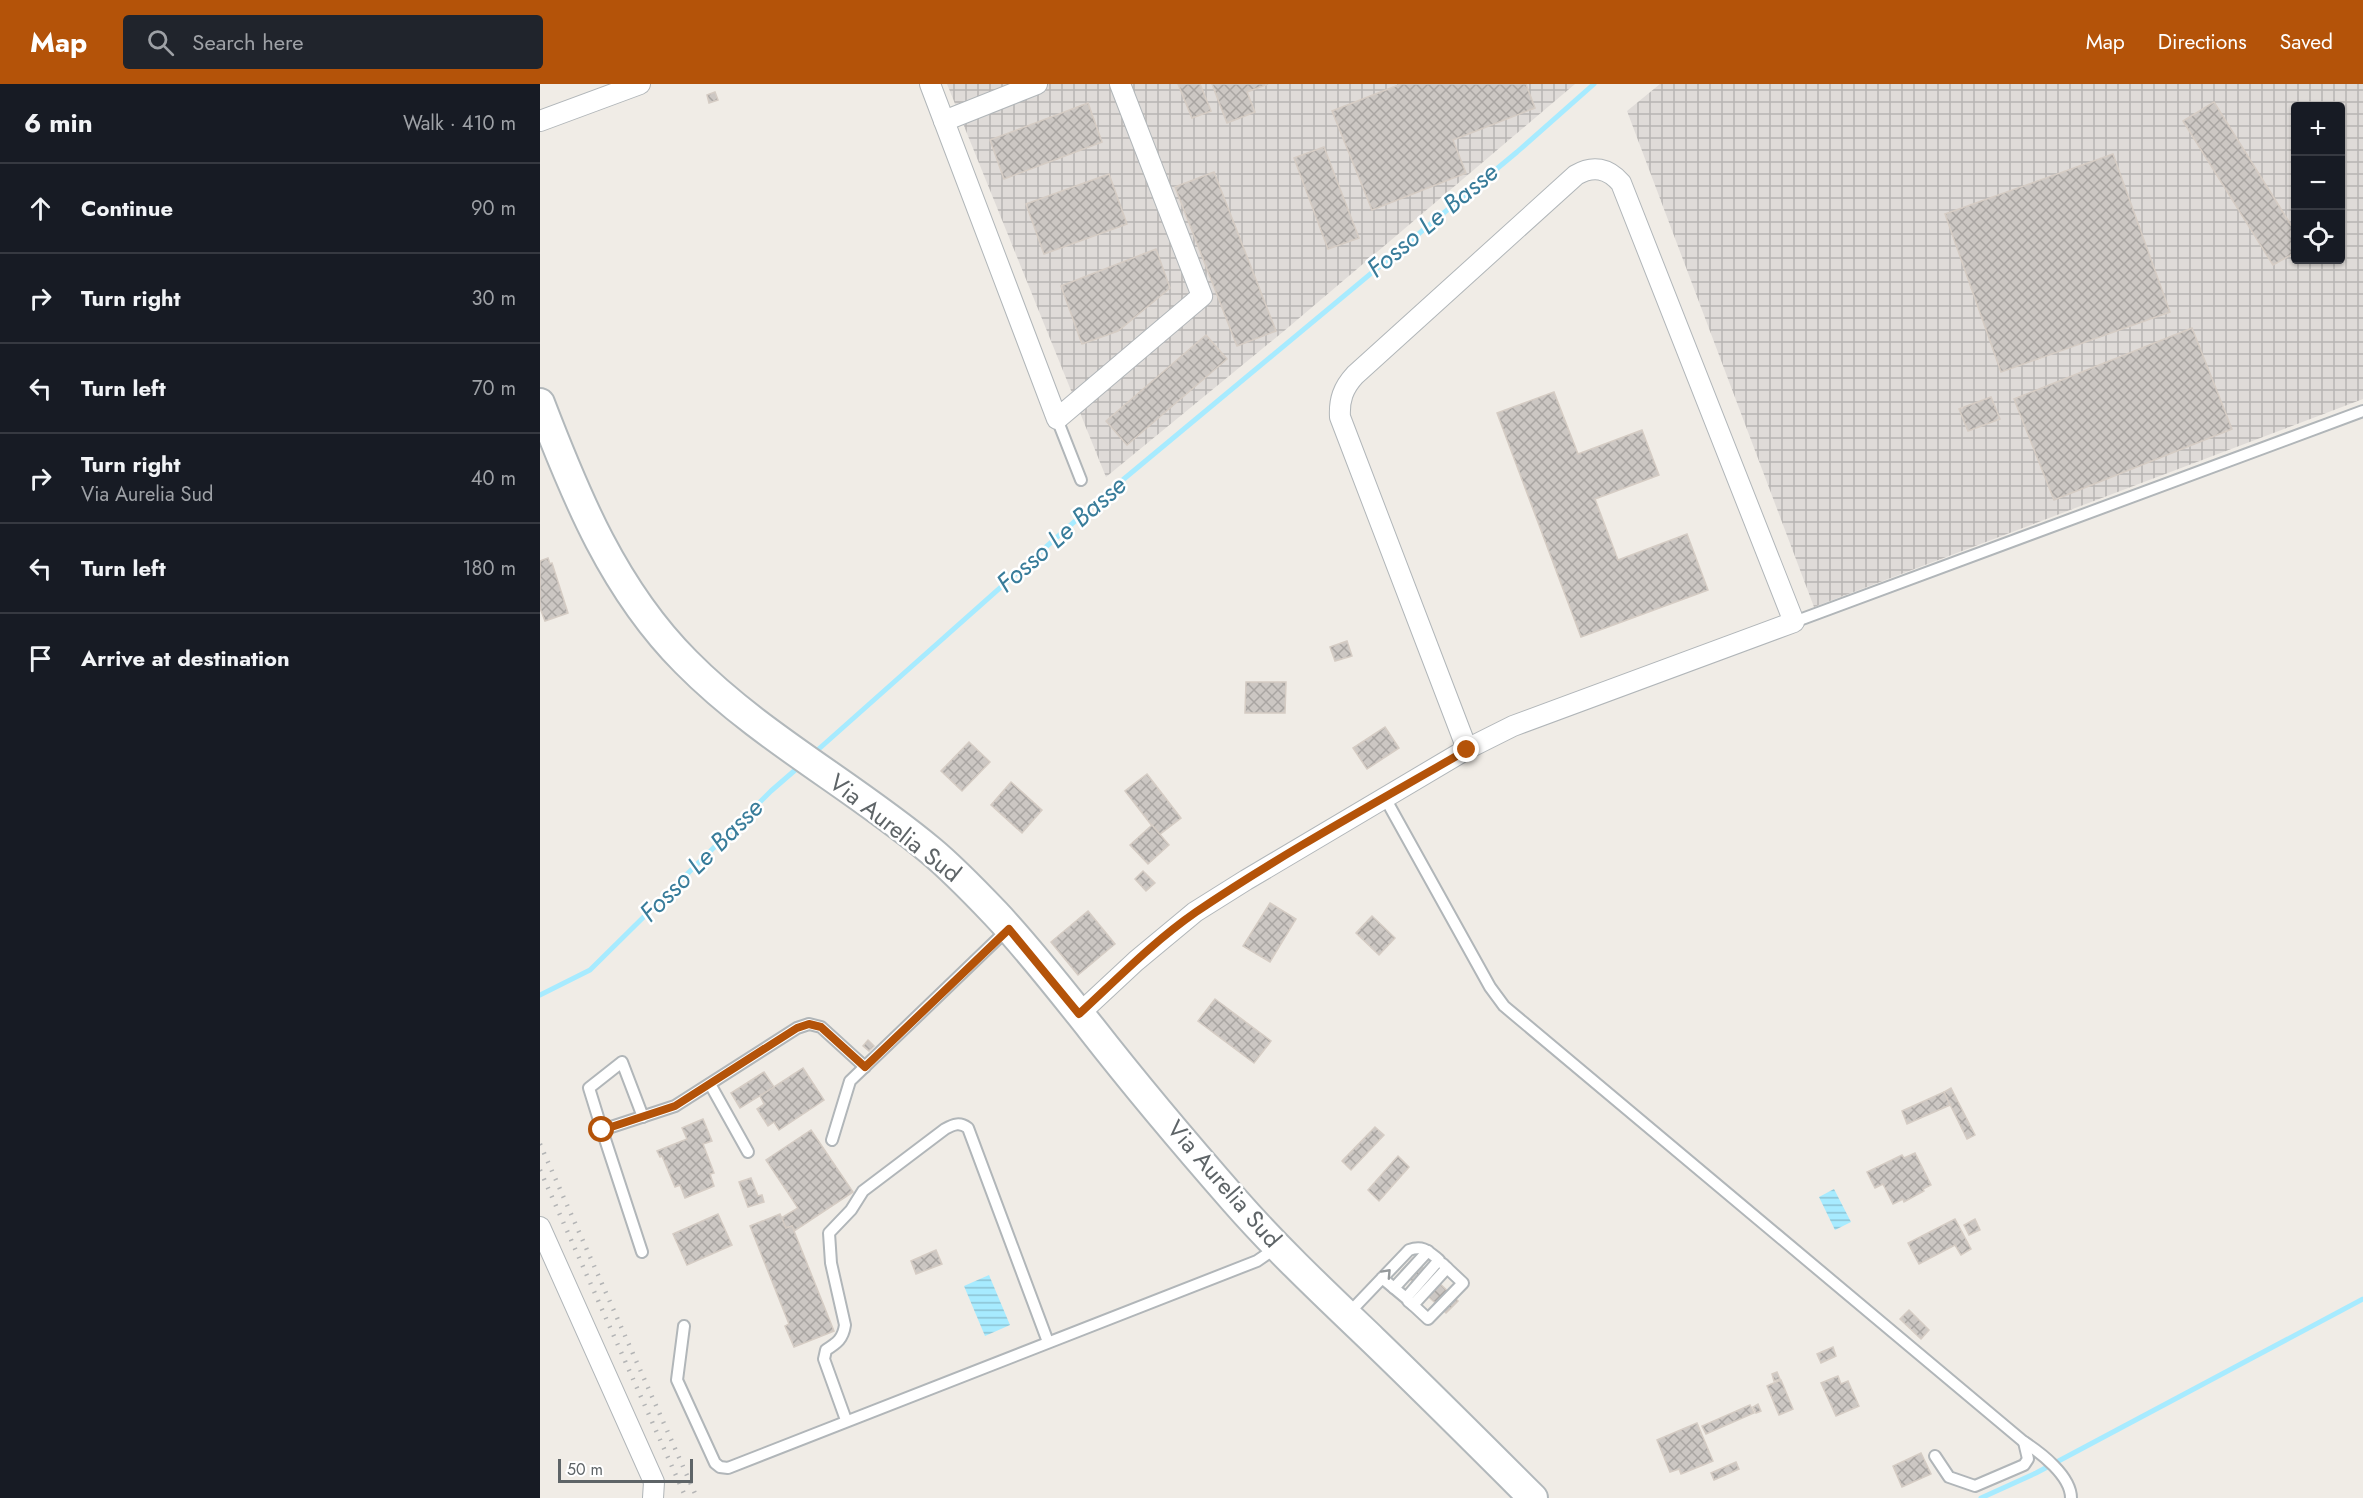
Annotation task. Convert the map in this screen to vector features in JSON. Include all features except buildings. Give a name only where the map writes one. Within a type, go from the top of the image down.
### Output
[{"type":"main road","name":"Via Aurelia Sud","points":[[540,403],[588,519],[616,572],[651,622],[685,661],[724,698],[768,733],[846,786],[931,850],[1009,929],[1236,1203],[1533,1498]]},
{"type":"street","points":[[540,120],[640,84]]},
{"type":"street","points":[[930,84],[1057,419],[1202,296],[1120,84]]},
{"type":"street","points":[[944,121],[1037,84]]},
{"type":"street","points":[[1079,1014],[1136,961],[1195,912],[1467,750],[1513,726],[1794,621],[1621,183],[1615,176],[1600,169],[1584,171],[1576,175],[1355,375],[1341,398],[1340,417],[1467,750]]},
{"type":"street","points":[[540,1227],[654,1482],[653,1498]]},
{"type":"lane","points":[[1794,621],[2363,411]]},
{"type":"lane","points":[[1057,419],[1081,480]]},
{"type":"lane","points":[[1385,798],[1490,987],[1504,1006],[2024,1442],[2049,1460],[2069,1485],[2071,1498]]},
{"type":"lane","points":[[832,1140],[850,1081],[1009,929]]},
{"type":"lane","points":[[602,1130],[675,1106],[797,1028],[809,1024],[821,1027],[865,1067]]},
{"type":"lane","points":[[642,1252],[589,1088],[622,1062],[643,1117]]},
{"type":"lane","points":[[710,1084],[748,1152]]},
{"type":"lane","points":[[846,1420],[824,1359],[826,1350],[844,1335],[845,1325],[831,1263],[829,1233],[850,1210],[863,1191],[945,1129],[955,1124],[963,1124],[969,1128],[1048,1342]]},
{"type":"lane","points":[[684,1326],[677,1380],[715,1463],[720,1467],[728,1468],[1257,1261],[1279,1247]]},
{"type":"lane","points":[[1347,1315],[1382,1278],[1409,1250],[1416,1247],[1428,1251],[1463,1283],[1428,1319],[1382,1278]]},
{"type":"lane","points":[[1394,1288],[1428,1251]]},
{"type":"lane","points":[[1410,1302],[1443,1264]]},
{"type":"lane","points":[[1935,1456],[1949,1477],[1975,1486],[2024,1465],[2028,1459],[2024,1442]]},
{"type":"shaded area","points":[[947,84],[1575,84],[1284,331],[1106,477]]},
{"type":"shaded area","points":[[1660,84],[2363,84],[2363,399],[1814,607],[1627,111]]},
{"type":"water","points":[[1834,1189],[1851,1222],[1835,1230],[1819,1197]]},
{"type":"water","points":[[989,1275],[1010,1325],[985,1336],[964,1286]]},
{"type":"waterway","name":"Fosso Le Basse","points":[[812,755],[1101,498],[1517,152],[1594,84]]},
{"type":"waterway","name":"Fosso Le Basse","points":[[540,995],[590,970],[771,791],[801,765]]},
{"type":"waterway","points":[[1981,1498],[2036,1473],[2363,1299]]},
{"type":"railway","points":[[540,1144],[697,1498]]},
{"type":"railway","points":[[540,1170],[686,1498]]},
{"type":"route","points":[[602,1130],[675,1106],[797,1028],[809,1024],[821,1027],[865,1067],[1009,929],[1079,1014],[1136,961],[1195,912],[1302,846],[1467,750]]}]
